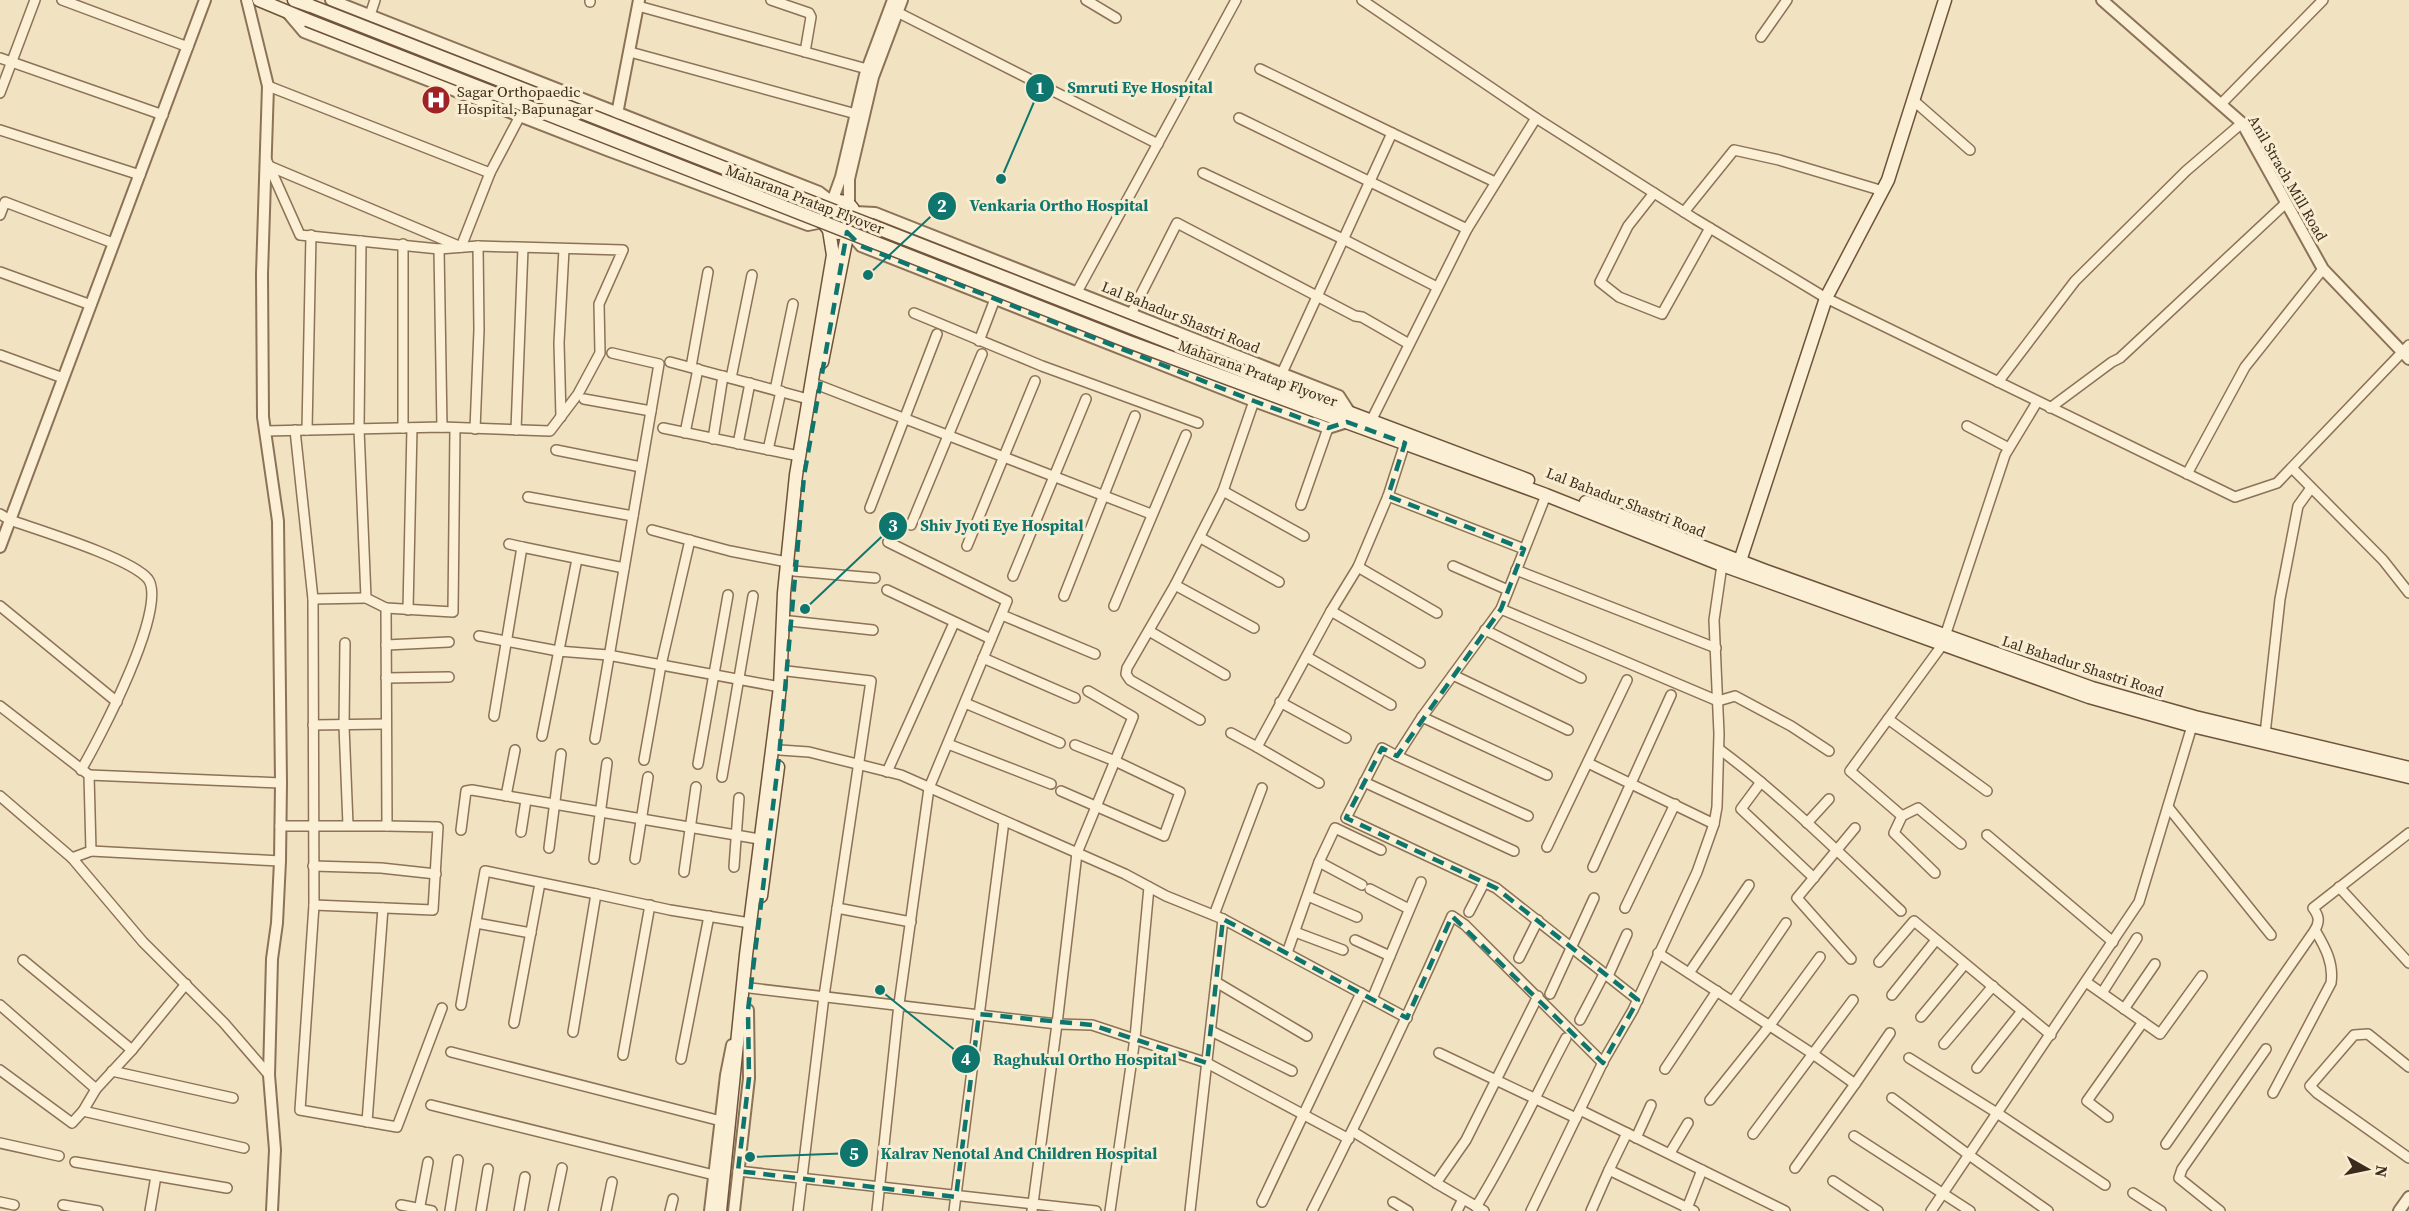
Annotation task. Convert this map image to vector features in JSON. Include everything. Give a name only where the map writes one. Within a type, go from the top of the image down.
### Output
[{"type":"main road","name":"Maharana Pratap Flyover","points":[[259,0],[1118,337],[1317,406]]},
{"type":"main road","name":"Maharana Pratap Flyover","points":[[294,0],[1349,418]]},
{"type":"main road","points":[[1369,425],[1406,443],[1546,495],[1722,565],[1739,566],[1826,298],[1888,180],[1945,0]]},
{"type":"main road","points":[[720,1211],[744,1009],[759,839],[776,750],[799,456],[833,255],[826,226],[824,211],[832,202],[840,200],[852,208],[854,225],[848,231],[838,233],[826,226]]},
{"type":"main road","points":[[744,1009],[750,988],[787,671],[791,567],[818,385],[848,231]]},
{"type":"main road","name":"Lal Bahadur Shastri Road","points":[[1349,418],[1739,566],[1944,640],[2092,688],[2195,717],[2409,768]]},
{"type":"main road","points":[[1944,640],[2089,697],[2192,726],[2409,777]]},
{"type":"main road","points":[[727,1211],[737,1071]]},
{"type":"street","points":[[0,93],[35,0]]},
{"type":"street","points":[[62,0],[189,47]]},
{"type":"street","points":[[0,547],[5,517],[63,378],[206,0]]},
{"type":"street","points":[[247,0],[268,86],[262,274],[263,417],[278,521],[281,783],[280,861],[277,923],[272,959],[269,1075],[275,1150],[272,1211]]},
{"type":"street","points":[[331,0],[819,192],[832,202],[841,177],[867,69],[893,0]]},
{"type":"street","points":[[370,15],[375,0]]},
{"type":"street","points":[[771,0],[809,13],[812,17],[805,52]]},
{"type":"street","points":[[852,208],[849,179],[873,77],[902,0]]},
{"type":"street","points":[[1086,0],[1116,18]]},
{"type":"street","points":[[1077,292],[1236,0]]},
{"type":"street","points":[[1362,0],[1536,118],[1684,212],[1826,298],[2235,497],[2277,483],[2407,352]]},
{"type":"street","points":[[1761,37],[1787,0]]},
{"type":"street","name":"Anil Strach Mill Road","points":[[2102,0],[2242,123],[2323,269],[2407,352]]},
{"type":"street","points":[[2220,104],[2323,0]]},
{"type":"street","points":[[617,114],[639,3],[867,69]]},
{"type":"street","points":[[287,12],[304,32],[808,225],[826,226]]},
{"type":"street","points":[[897,12],[1158,144]]},
{"type":"street","points":[[630,52],[856,114]]},
{"type":"street","points":[[0,58],[163,115]]},
{"type":"street","points":[[1260,69],[1495,182]]},
{"type":"street","points":[[268,86],[490,173]]},
{"type":"street","points":[[1913,100],[1970,150]]},
{"type":"street","points":[[461,247],[490,173],[520,116]]},
{"type":"street","points":[[1239,118],[1467,228]]},
{"type":"street","points":[[1369,425],[1467,228],[1536,118]]},
{"type":"street","points":[[1998,382],[2075,281],[2091,264],[2186,171],[2242,123]]},
{"type":"street","points":[[0,130],[140,175]]},
{"type":"street","points":[[1282,373],[1392,133]]},
{"type":"street","points":[[1684,212],[1734,150],[1779,160],[1882,191]]},
{"type":"street","points":[[265,431],[442,427],[550,431],[578,394],[600,353],[599,304],[623,250],[478,246],[440,249],[300,235],[267,161]]},
{"type":"street","points":[[267,161],[461,247]]},
{"type":"street","points":[[1203,173],[1343,239],[1437,287]]},
{"type":"street","points":[[1654,193],[1628,226],[1600,282],[1619,297],[1662,314],[1710,228]]},
{"type":"street","points":[[0,216],[5,202],[113,243]]},
{"type":"street","points":[[2050,408],[2120,358],[2286,203]]},
{"type":"street","name":"Lal Bahadur Shastri Road","points":[[852,208],[875,213],[1339,396],[1349,418]]},
{"type":"street","points":[[1131,314],[1177,223],[1409,344]]},
{"type":"street","points":[[848,231],[861,246],[1328,428]]},
{"type":"street","points":[[307,430],[311,235]]},
{"type":"street","points":[[361,241],[359,429],[366,598]]},
{"type":"street","points":[[403,244],[408,428],[408,610]]},
{"type":"street","points":[[475,429],[479,330],[478,246]]},
{"type":"street","points":[[516,430],[523,248]]},
{"type":"street","points":[[440,249],[442,427]]},
{"type":"street","points":[[561,417],[559,344],[564,249]]},
{"type":"street","points":[[2187,474],[2245,367],[2323,269]]},
{"type":"street","points":[[0,272],[91,305]]},
{"type":"street","points":[[685,433],[708,272]]},
{"type":"street","points":[[713,439],[752,275]]},
{"type":"street","points":[[979,341],[995,299]]},
{"type":"street","points":[[768,450],[793,304]]},
{"type":"street","points":[[914,313],[979,341],[1198,423]]},
{"type":"street","points":[[870,508],[937,334]]},
{"type":"street","points":[[595,739],[659,364],[612,353]]},
{"type":"street","points":[[911,525],[982,354]]},
{"type":"street","points":[[0,355],[63,378]]},
{"type":"street","points":[[670,362],[808,399]]},
{"type":"street","points":[[967,546],[1035,381]]},
{"type":"street","points":[[738,444],[750,383]]},
{"type":"street","points":[[818,385],[1151,514]]},
{"type":"street","points":[[584,399],[651,411]]},
{"type":"street","points":[[1013,576],[1086,399]]},
{"type":"street","points":[[1200,720],[1130,680],[1126,674],[1127,668],[1201,538],[1223,491],[1254,401]]},
{"type":"street","points":[[1902,816],[1850,771],[1944,640],[2005,455],[2037,402]]},
{"type":"street","points":[[1064,596],[1134,416]]},
{"type":"street","points":[[1301,505],[1328,428],[1349,418]]},
{"type":"street","points":[[1967,426],[2009,448]]},
{"type":"street","points":[[313,599],[366,598],[386,608],[453,612],[455,428]]},
{"type":"street","points":[[663,428],[799,456]]},
{"type":"street","points":[[295,430],[313,599],[314,904],[300,1110],[397,1127],[442,1008]]},
{"type":"street","points":[[1114,606],[1186,435]]},
{"type":"street","points":[[1257,747],[1331,610],[1358,567],[1388,496],[1406,443]]},
{"type":"street","points":[[556,450],[641,466]]},
{"type":"street","points":[[2292,468],[2383,560],[2409,593]]},
{"type":"street","points":[[2265,734],[2280,599],[2298,506],[2311,488]]},
{"type":"street","points":[[1223,491],[1304,536]]},
{"type":"street","points":[[1397,756],[1422,717],[1501,609],[1546,495]]},
{"type":"street","points":[[1388,496],[1524,549]]},
{"type":"street","points":[[528,497],[633,516]]},
{"type":"street","points":[[5,517],[81,544],[128,566],[146,577],[151,584],[151,599],[144,636],[85,772],[91,851]]},
{"type":"street","points":[[652,530],[791,567],[875,578]]},
{"type":"street","points":[[1201,538],[1279,582]]},
{"type":"street","points":[[644,760],[661,665],[690,540]]},
{"type":"street","points":[[877,1211],[899,1004],[929,788],[1007,601],[888,542]]},
{"type":"street","points":[[509,544],[624,568]]},
{"type":"street","points":[[494,716],[522,547]]},
{"type":"street","points":[[542,736],[577,559]]},
{"type":"street","points":[[1531,1211],[1603,1063],[1638,1000],[1697,872],[1714,824],[1717,807],[1719,749],[1714,620],[1722,565]]},
{"type":"street","points":[[1454,566],[1508,590]]},
{"type":"street","points":[[1358,567],[1437,613]]},
{"type":"street","points":[[1516,570],[1716,648]]},
{"type":"street","points":[[1175,585],[1254,628]]},
{"type":"street","points":[[887,590],[991,639]]},
{"type":"street","points":[[698,764],[728,595]]},
{"type":"street","points":[[722,777],[753,596]]},
{"type":"street","points":[[0,606],[117,702]]},
{"type":"street","points":[[386,608],[387,826]]},
{"type":"street","points":[[1501,609],[1718,701],[1735,696],[1791,726],[1829,751]]},
{"type":"street","points":[[1331,610],[1420,663]]},
{"type":"street","points":[[1002,615],[1095,654]]},
{"type":"street","points":[[790,621],[873,630]]},
{"type":"street","points":[[887,772],[954,623]]},
{"type":"street","points":[[1485,630],[1581,678]]},
{"type":"street","points":[[1149,631],[1225,675]]},
{"type":"street","points":[[479,636],[558,651],[608,655],[780,687]]},
{"type":"street","points":[[386,645],[449,642]]},
{"type":"street","points":[[345,643],[344,726],[348,825]]},
{"type":"street","points":[[1307,657],[1391,705]]},
{"type":"street","points":[[983,658],[1075,698]]},
{"type":"street","points":[[787,671],[871,681],[824,996],[798,1211]]},
{"type":"street","points":[[1453,675],[1568,730]]},
{"type":"street","points":[[386,678],[449,677]]},
{"type":"street","points":[[1547,847],[1627,680]]},
{"type":"street","points":[[1032,1208],[1077,853],[1133,717],[1088,691]]},
{"type":"street","points":[[1593,867],[1671,695]]},
{"type":"street","points":[[1280,702],[1346,738]]},
{"type":"street","points":[[965,703],[1059,743]]},
{"type":"street","points":[[0,706],[85,772],[281,783]]},
{"type":"street","points":[[1422,717],[1547,776]]},
{"type":"street","points":[[1888,719],[1987,791]]},
{"type":"street","points":[[313,725],[386,724]]},
{"type":"street","points":[[1931,1211],[2139,902],[2192,726]]},
{"type":"street","points":[[1232,734],[1319,783]]},
{"type":"street","points":[[948,744],[1051,784]]},
{"type":"street","points":[[1061,791],[1164,836],[1180,792],[1075,745]]},
{"type":"street","points":[[1528,816],[1382,748],[1346,818],[1496,888],[1638,1000]]},
{"type":"street","points":[[1719,749],[1761,782],[1901,911]]},
{"type":"street","points":[[506,796],[515,750]]},
{"type":"street","points":[[776,750],[809,752],[901,775],[1077,853],[1166,896],[1219,917],[1407,1018]]},
{"type":"street","points":[[549,848],[561,754]]},
{"type":"street","points":[[594,859],[607,763]]},
{"type":"street","points":[[1588,763],[1714,824]]},
{"type":"street","points":[[635,859],[648,777]]},
{"type":"street","points":[[1364,782],[1514,851]]},
{"type":"street","points":[[1761,782],[1741,809],[1814,878]]},
{"type":"street","points":[[684,872],[696,787]]},
{"type":"street","points":[[1190,1211],[1216,982],[1219,917],[1262,788]]},
{"type":"street","points":[[461,830],[466,791],[759,839]]},
{"type":"street","points":[[0,796],[72,858],[142,942],[224,1023],[269,1075]]},
{"type":"street","points":[[734,867],[739,798]]},
{"type":"street","points":[[1807,823],[1828,799]]},
{"type":"street","points":[[521,832],[526,800]]},
{"type":"street","points":[[1625,908],[1674,804]]},
{"type":"street","points":[[2168,807],[2271,935]]},
{"type":"street","points":[[1935,873],[1894,833],[1902,816],[1918,808],[1961,844]]},
{"type":"street","points":[[954,1211],[1004,821]]},
{"type":"street","points":[[280,826],[438,826],[433,910],[314,904]]},
{"type":"street","points":[[1287,953],[1319,862],[1335,828],[1381,850]]},
{"type":"street","points":[[1851,959],[1797,898],[1855,828]]},
{"type":"street","points":[[2166,1144],[2315,930],[2319,923],[2313,908],[2409,833]]},
{"type":"street","points":[[1987,835],[2113,942]]},
{"type":"street","points":[[72,858],[91,851],[280,861]]},
{"type":"street","points":[[1319,862],[1409,909]]},
{"type":"street","points":[[313,866],[381,868],[436,874]]},
{"type":"street","points":[[461,1005],[485,871],[540,884],[750,923]]},
{"type":"street","points":[[1372,999],[1421,882]]},
{"type":"street","points":[[1469,912],[1484,883]]},
{"type":"street","points":[[514,1023],[540,884]]},
{"type":"street","points":[[1689,973],[1749,885]]},
{"type":"street","points":[[1110,1211],[1135,1038],[1149,887]]},
{"type":"street","points":[[2339,887],[2409,963]]},
{"type":"street","points":[[573,1032],[596,894]]},
{"type":"street","points":[[1308,896],[1357,917]]},
{"type":"street","points":[[1550,994],[1594,898]]},
{"type":"street","points":[[623,1055],[650,905]]},
{"type":"street","points":[[367,1122],[383,908]]},
{"type":"street","points":[[837,908],[911,922]]},
{"type":"street","points":[[681,1059],[709,916]]},
{"type":"street","points":[[1312,1211],[1351,1135],[1396,1035],[1407,1018],[1452,916],[1465,925],[1538,996],[1603,1063]]},
{"type":"street","points":[[1519,958],[1538,920]]},
{"type":"street","points":[[1879,963],[1914,921],[2051,1035]]},
{"type":"street","points":[[476,923],[531,933]]},
{"type":"street","points":[[1732,1001],[1786,923]]},
{"type":"street","points":[[2273,1093],[2331,983],[2333,970],[2325,947],[2315,930]]},
{"type":"street","points":[[1295,932],[1343,950]]},
{"type":"street","points":[[1580,1020],[1627,934]]},
{"type":"street","points":[[2102,993],[2137,938]]},
{"type":"street","points":[[1355,940],[1390,956]]},
{"type":"street","points":[[1892,995],[1936,940]]},
{"type":"street","points":[[1658,953],[1770,1025],[1855,1084]]},
{"type":"street","points":[[1710,1100],[1770,1025],[1820,957]]},
{"type":"street","points":[[23,960],[132,1050]]},
{"type":"street","points":[[1921,1017],[1965,964]]},
{"type":"street","points":[[2124,1009],[2155,964]]},
{"type":"street","points":[[2086,982],[2160,1034],[2202,976]]},
{"type":"street","points":[[1216,982],[1307,1036]]},
{"type":"street","points":[[0,1070],[72,1123],[83,1111],[96,1089],[132,1050],[186,984]]},
{"type":"street","points":[[1944,1044],[1993,987]]},
{"type":"street","points":[[750,988],[1057,1024],[1092,1025],[1135,1038],[1207,1063],[1304,1115],[1351,1135],[1480,1209],[1566,1038]]},
{"type":"street","points":[[1665,1069],[1717,991]]},
{"type":"street","points":[[1262,1202],[1361,993]]},
{"type":"street","points":[[1436,1184],[1466,1140],[1538,996]]},
{"type":"street","points":[[1753,1134],[1853,1000]]},
{"type":"street","points":[[0,1005],[96,1089]]},
{"type":"street","points":[[710,1211],[726,1075],[744,1009]]},
{"type":"street","points":[[734,1211],[749,1078],[744,1009]]},
{"type":"street","points":[[1977,1068],[2022,1011]]},
{"type":"street","points":[[2109,1117],[2087,1101],[2143,1022]]},
{"type":"street","points":[[1211,1031],[1292,1071]]},
{"type":"street","points":[[1795,1168],[1890,1034]]},
{"type":"street","points":[[2409,1067],[2368,1034],[2359,1034],[2354,1035],[2310,1086],[2409,1158]]},
{"type":"street","points":[[2220,1211],[2178,1178],[2266,1049]]},
{"type":"street","points":[[452,1052],[721,1121]]},
{"type":"street","points":[[1438,1053],[1534,1098],[1670,1153],[1785,1211]]},
{"type":"street","points":[[1909,1058],[2106,1185]]},
{"type":"street","points":[[112,1071],[233,1098]]},
{"type":"street","points":[[1892,1098],[2048,1211]]},
{"type":"street","points":[[431,1105],[714,1175]]},
{"type":"street","points":[[1591,1211],[1609,1170],[1651,1105]]},
{"type":"street","points":[[83,1111],[244,1148]]},
{"type":"street","points":[[1670,1153],[1688,1123]]},
{"type":"street","points":[[1854,1136],[1970,1211]]},
{"type":"street","points":[[0,1143],[59,1156]]},
{"type":"street","points":[[450,1211],[458,1160]]},
{"type":"street","points":[[75,1162],[227,1188]]},
{"type":"street","points":[[420,1210],[428,1162]]},
{"type":"street","points":[[553,1211],[562,1168]]},
{"type":"street","points":[[481,1211],[488,1169]]},
{"type":"street","points":[[1609,1170],[1690,1210],[1702,1170]]},
{"type":"street","points":[[738,1171],[1032,1208],[1096,1211]]},
{"type":"street","points":[[150,1211],[156,1176]]},
{"type":"street","points":[[519,1211],[525,1177]]},
{"type":"street","points":[[1833,1181],[1878,1211]]},
{"type":"street","points":[[606,1211],[612,1182]]},
{"type":"street","points":[[2133,1192],[2162,1211]]},
{"type":"street","points":[[2399,1211],[2409,1197]]},
{"type":"street","points":[[670,1211],[673,1199]]},
{"type":"street","points":[[1456,1211],[1463,1199]]},
{"type":"street","points":[[0,1202],[14,1205]]},
{"type":"street","points":[[1393,1202],[1408,1211]]},
{"type":"street","points":[[63,1205],[98,1211]]},
{"type":"street","points":[[400,1205],[432,1211]]},
{"type":"highlighted area","points":[[847,232],[861,246],[1254,401],[1328,428],[1347,422],[1405,443],[1388,496],[1524,549],[1501,609],[1397,756],[1382,748],[1346,818],[1496,888],[1638,1000],[1603,1063],[1452,916],[1407,1018],[1223,919],[1207,1063],[1092,1025],[979,1014],[956,1197],[738,1171],[749,1078],[748,1010],[779,757],[804,476]]},
{"type":"place","name":"Sagar Orthopaedic Hospital, Bapunagar","points":[[436,100]]},
{"type":"place","name":"Smruti Eye Hospital","points":[[1001,179]]},
{"type":"place","name":"Venkaria Ortho Hospital","points":[[868,275]]},
{"type":"place","name":"Shiv Jyoti Eye Hospital","points":[[805,609]]},
{"type":"place","name":"Raghukul Ortho Hospital","points":[[880,990]]},
{"type":"place","name":"Kalrav Nenotal And Children Hospital","points":[[750,1157]]}]
